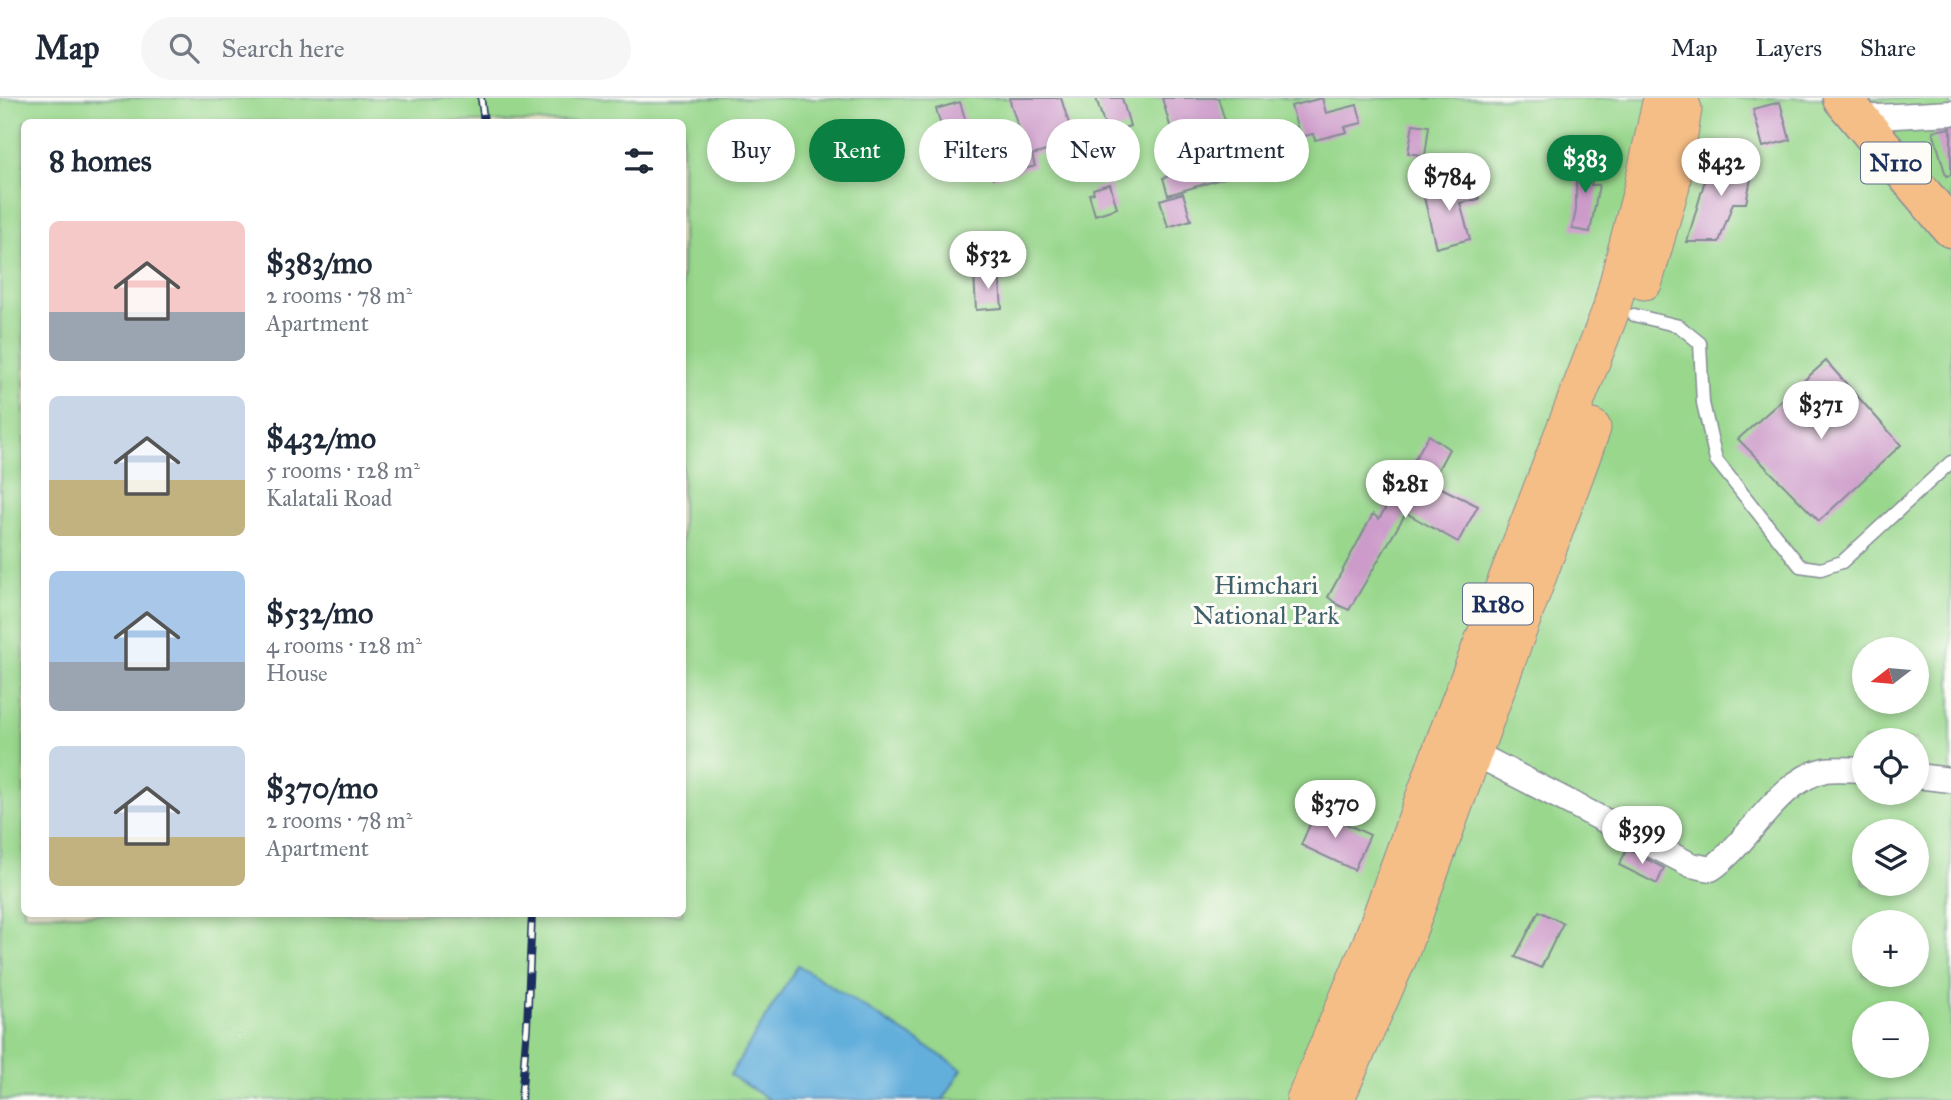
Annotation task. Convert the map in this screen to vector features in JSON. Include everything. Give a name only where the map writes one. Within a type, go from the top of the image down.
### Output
[{"type":"highway","name":"N110","points":[[1850,108],[1951,228]]},
{"type":"main road","name":"R180","points":[[1305,1100],[1371,944],[1447,735],[1611,310],[1643,186],[1662,98]]},
{"type":"main road","name":"R180","points":[[1335,1100],[1398,958],[1634,314],[1671,185],[1685,98]]},
{"type":"street","points":[[1850,108],[1951,113]]},
{"type":"street","points":[[1472,752],[1691,864],[1711,869],[1728,857],[1768,810],[1797,782],[1826,770],[1852,770]]},
{"type":"street","points":[[1929,777],[1951,780]]},
{"type":"lane","points":[[1634,314],[1678,326],[1700,343],[1703,403],[1716,460],[1800,566],[1821,569],[1842,562],[1951,462]]},
{"type":"green space","name":"Himchari National Park","points":[[0,98],[1951,98],[1951,1100],[0,1100]]},
{"type":"water","points":[[798,965],[962,1069],[943,1100],[770,1100],[730,1075]]},
{"type":"building","points":[[1009,98],[1061,98],[1068,119],[1046,119],[1046,151],[1032,155],[1032,119],[1016,119]]},
{"type":"building","points":[[1096,98],[1122,98],[1128,119],[1103,119]]},
{"type":"building","points":[[1162,98],[1218,98],[1225,119],[1168,119]]},
{"type":"building","points":[[1322,98],[1326,113],[1357,105],[1362,123],[1345,127],[1347,132],[1315,140],[1313,134],[1309,135],[1309,119],[1295,119],[1291,106]]},
{"type":"building","points":[[960,102],[965,119],[939,119],[936,109]]},
{"type":"building","points":[[1780,102],[1790,140],[1763,147],[1753,109]]},
{"type":"building","points":[[1413,124],[1429,126],[1425,156],[1408,153]]},
{"type":"building","points":[[1951,128],[1951,175],[1946,176],[1933,131]]},
{"type":"building","points":[[1756,155],[1746,203],[1733,203],[1719,242],[1687,242],[1709,166]]},
{"type":"building","points":[[1579,158],[1597,162],[1591,185],[1599,185],[1590,232],[1572,229],[1576,210],[1576,171]]},
{"type":"building","points":[[1475,181],[1479,199],[1460,203],[1470,239],[1436,248],[1423,193]]},
{"type":"building","points":[[1164,182],[1211,182],[1168,195]]},
{"type":"building","points":[[1110,184],[1117,208],[1095,215],[1089,194],[1094,193],[1093,189]]},
{"type":"building","points":[[1183,193],[1191,220],[1168,227],[1160,200]]},
{"type":"building","points":[[999,272],[1002,308],[976,310],[974,273]]},
{"type":"building","points":[[1826,361],[1901,445],[1819,521],[1738,439]]},
{"type":"building","points":[[1429,435],[1449,449],[1431,483],[1478,506],[1458,542],[1406,513],[1349,610],[1338,605],[1328,597],[1373,514],[1379,519]]},
{"type":"building","points":[[1316,810],[1370,835],[1354,870],[1301,845]]},
{"type":"building","points":[[1627,849],[1664,868],[1657,884],[1619,865]]},
{"type":"building","points":[[1539,911],[1563,923],[1541,968],[1515,957]]},
{"type":"railway","points":[[481,98],[484,119]]},
{"type":"railway","points":[[521,1100],[532,917]]}]
